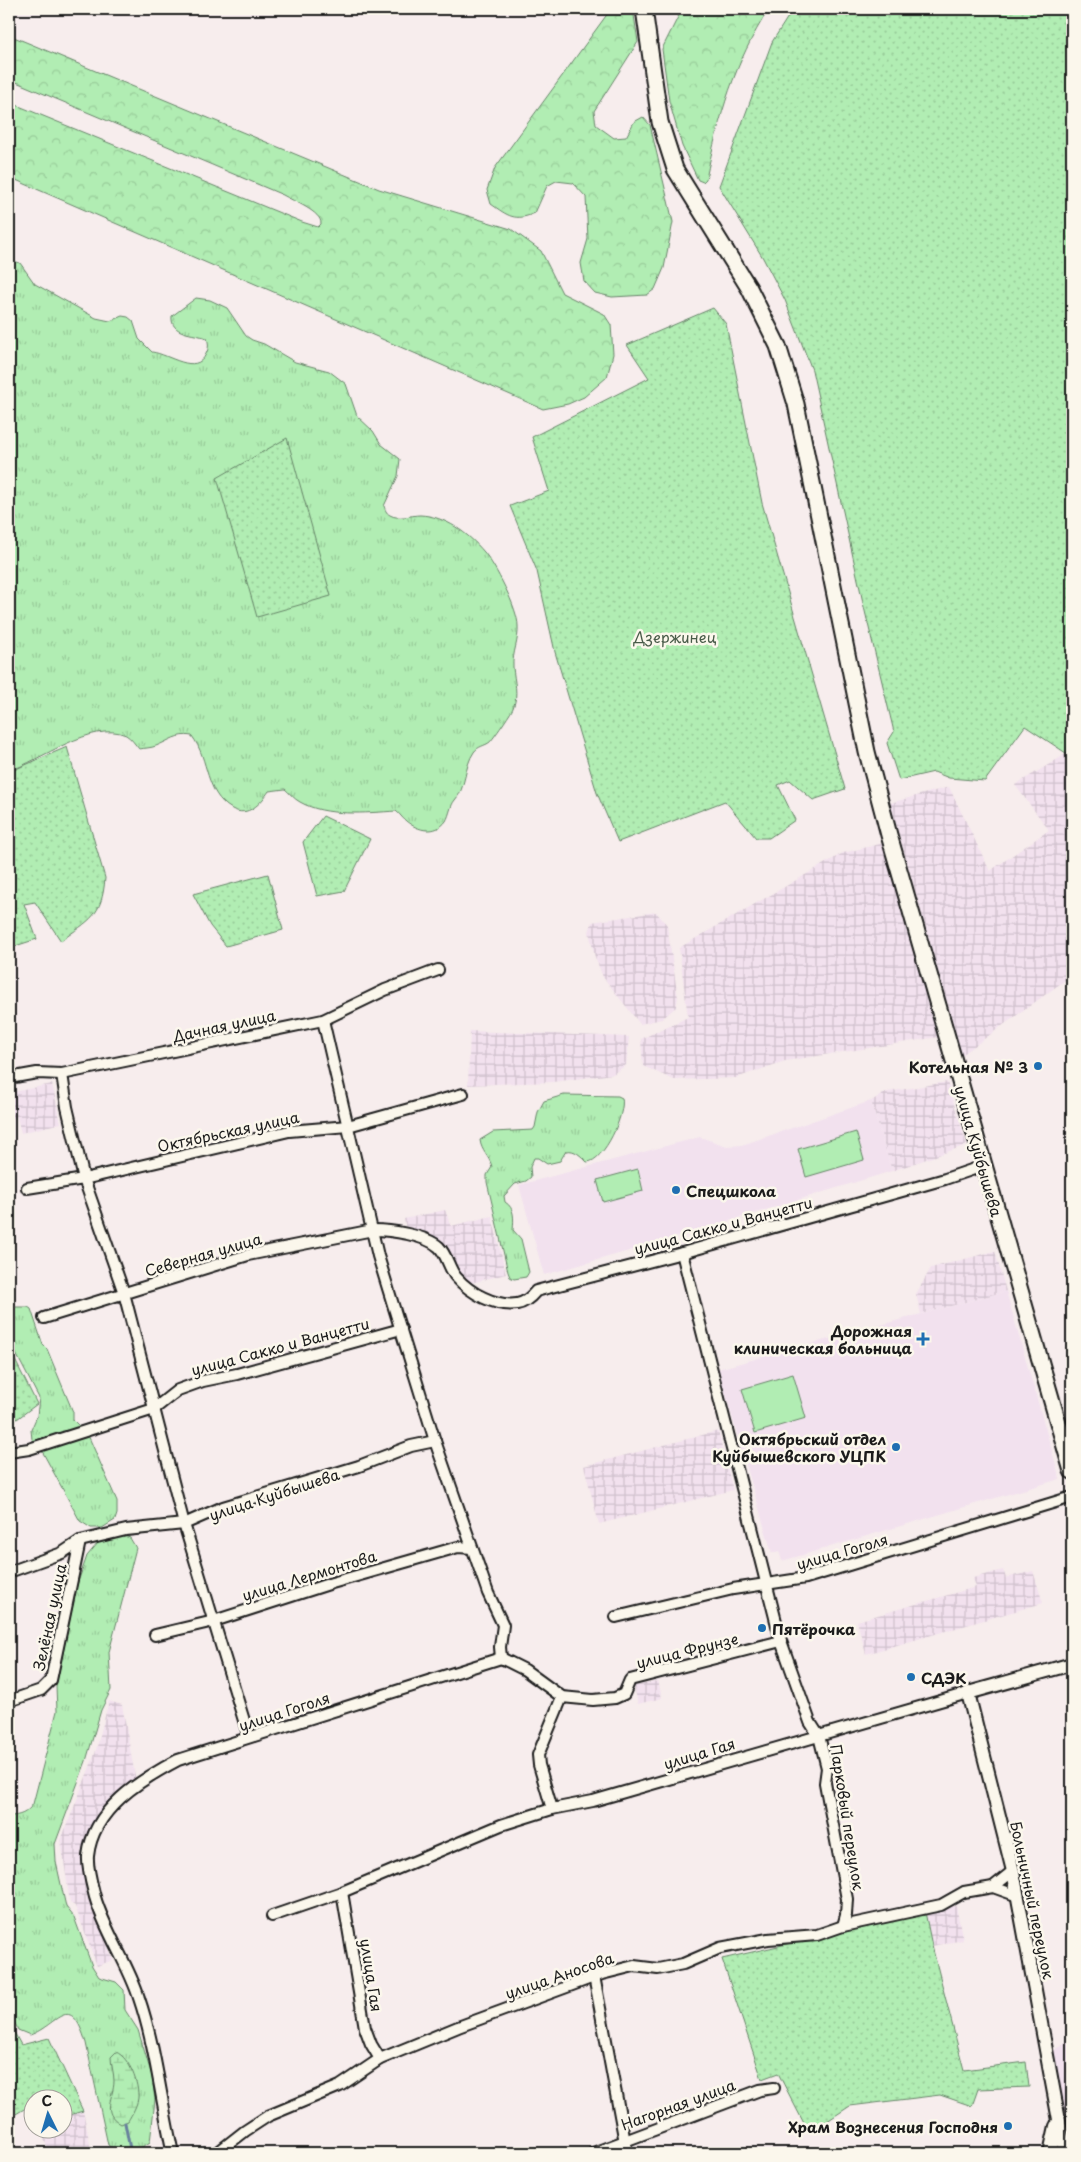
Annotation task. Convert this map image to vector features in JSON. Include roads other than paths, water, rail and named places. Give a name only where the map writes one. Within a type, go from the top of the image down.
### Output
[{"type":"main road","name":"улица Куйбышева","points":[[644,9],[660,122],[675,169],[749,288],[778,346],[796,404],[867,752],[983,1166],[1072,1471]]},
{"type":"street","name":"Дачная улица","points":[[9,1078],[37,1073],[62,1074],[323,1020],[385,990],[438,970]]},
{"type":"street","points":[[323,1020],[378,1256],[435,1441],[488,1593],[503,1625],[500,1647],[501,1658],[525,1670],[562,1697],[538,1755],[539,1765],[552,1809]]},
{"type":"street","points":[[62,1074],[67,1107],[84,1178],[124,1293],[184,1524],[249,1737]]},
{"type":"street","name":"Октябрьская улица","points":[[27,1188],[84,1178],[289,1131],[348,1126],[464,1094]]},
{"type":"street","name":"улица Сакко и Ванцетти","points":[[474,1294],[503,1303],[518,1304],[528,1299],[536,1291],[682,1253],[946,1179],[983,1166]]},
{"type":"street","name":"Северная улица","points":[[44,1318],[248,1255],[373,1230],[384,1230],[426,1239],[440,1248],[455,1276],[474,1294]]},
{"type":"street","name":"Парковый переулок","points":[[682,1253],[781,1641],[810,1722],[819,1736],[827,1768],[825,1783],[847,1899],[843,1926]]},
{"type":"street","name":"улица Сакко и Ванцетти","points":[[9,1452],[29,1449],[154,1409],[178,1390],[203,1381],[247,1371],[401,1329]]},
{"type":"street","name":"улица Куйбышева","points":[[9,1572],[62,1553],[80,1541],[126,1530],[184,1524],[223,1507],[359,1466],[411,1446],[435,1441]]},
{"type":"street","name":"улица Гоголя","points":[[616,1617],[733,1589],[806,1578],[1072,1497]]},
{"type":"street","name":"Зелёная улица","points":[[9,1701],[41,1690],[51,1680],[80,1541]]},
{"type":"street","name":"улица Лермонтова","points":[[155,1635],[214,1621],[332,1582],[458,1546],[472,1548]]},
{"type":"street","name":"улица Фрунзе","points":[[562,1697],[593,1700],[615,1698],[624,1694],[630,1680],[781,1641]]},
{"type":"street","name":"улица Гоголя","points":[[174,2153],[154,2052],[139,1997],[95,1898],[88,1858],[96,1828],[118,1800],[154,1773],[178,1760],[501,1658]]},
{"type":"street","name":"улица Гая","points":[[272,1916],[342,1892],[501,1825],[552,1809],[593,1802],[1072,1664]]},
{"type":"street","name":"Больничный переулок","points":[[968,1694],[1013,1871],[1065,2153]]},
{"type":"street","points":[[1013,1871],[994,1887],[1018,1896]]},
{"type":"street","name":"улица Аносова","points":[[217,2153],[268,2116],[340,2086],[380,2059],[458,2027],[594,1976],[634,1966],[658,1969],[683,1964],[720,1948],[768,1939],[817,1935],[843,1926],[941,1905],[964,1892],[994,1887]]},
{"type":"street","name":"улица Гая","points":[[342,1892],[364,2028],[370,2044],[380,2059]]},
{"type":"street","points":[[594,1976],[628,2153]]},
{"type":"street","name":"Нагорная улица","points":[[593,2153],[760,2090],[774,2088]]},
{"type":"street","name":"Больничный переулок","points":[[1050,2153],[1058,2115]]},
{"type":"waterway","points":[[125,2123],[130,2149]]},
{"type":"place","name":"Котельная № 3","points":[[1038,1066]]},
{"type":"place","name":"Спецшкола","points":[[676,1190]]},
{"type":"place","name":"Дорожная клиническая больница","points":[[923,1339]]},
{"type":"place","name":"Октябрьский отдел Куйбышевского УЦПК","points":[[896,1447]]},
{"type":"place","name":"Пятёрочка","points":[[762,1628]]},
{"type":"place","name":"СДЭК","points":[[911,1677]]},
{"type":"place","name":"Храм Вознесения Господня","points":[[1008,2126]]},
{"type":"park label","name":"Дзержинец","points":[[675,636]]}]
